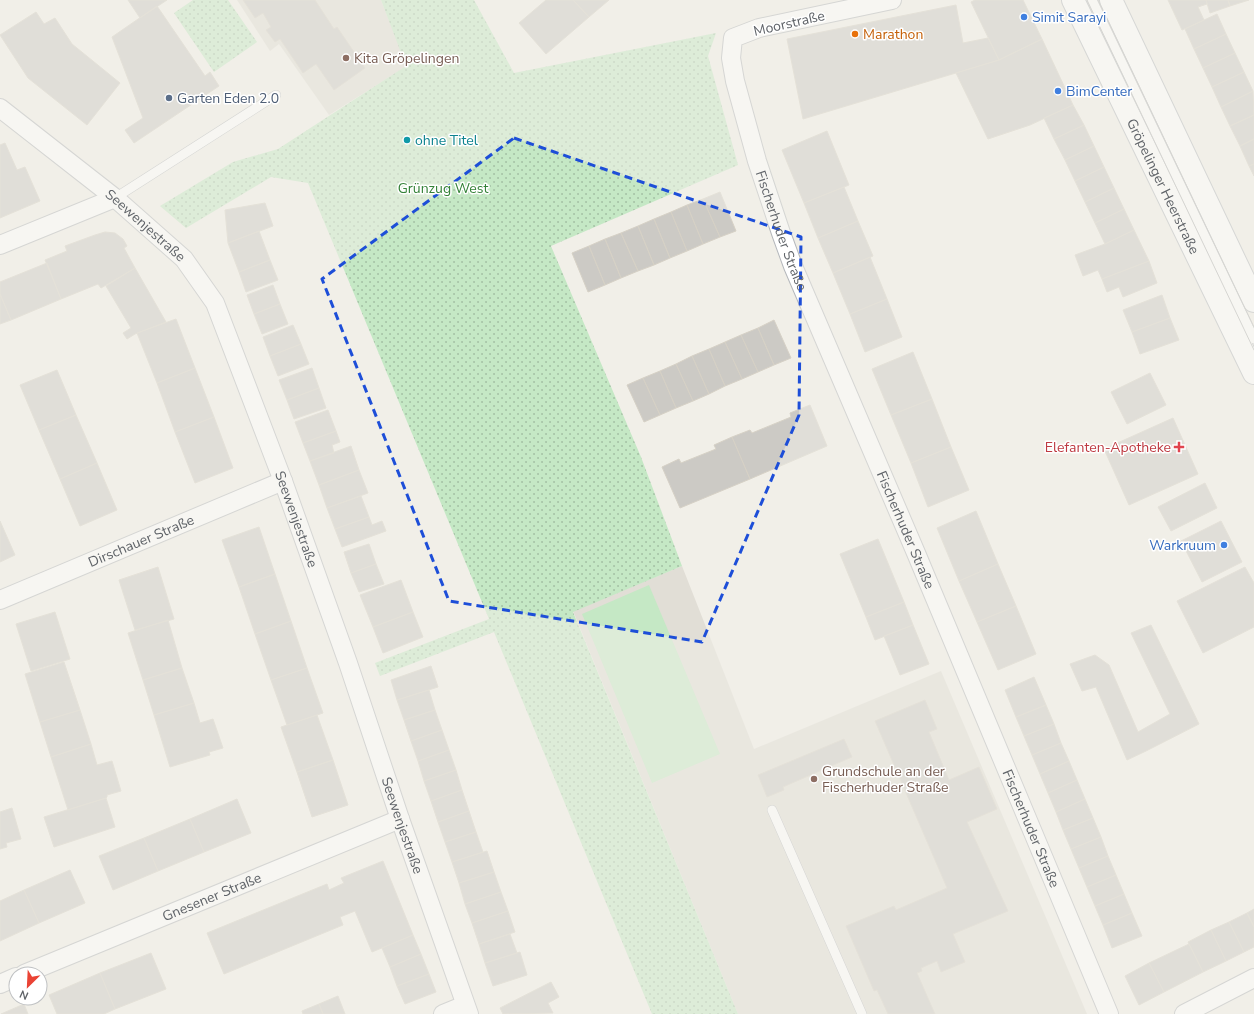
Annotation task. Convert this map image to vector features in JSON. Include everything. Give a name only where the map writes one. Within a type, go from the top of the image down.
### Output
[{"type":"main road","name":"Gröpelinger Heerstraße","points":[[1073,0],[1254,373]]},
{"type":"main road","points":[[1111,0],[1254,301]]},
{"type":"street","name":"Moorstraße","points":[[733,38],[759,28],[892,0]]},
{"type":"street","name":"Fischerhuder Straße","points":[[733,38],[731,58],[734,81],[765,188],[783,240],[1109,1014]]},
{"type":"street","name":"Seewenjestraße","points":[[0,108],[115,198],[184,259],[215,303],[283,481],[348,663],[400,819],[467,1010]]},
{"type":"street","points":[[0,245],[115,198]]},
{"type":"street","name":"Dirschauer Straße","points":[[0,600],[283,481]]},
{"type":"street","name":"Gnesener Straße","points":[[43,966],[400,819]]},
{"type":"street","points":[[1184,1014],[1254,978]]},
{"type":"street","points":[[443,1014],[467,1010]]},
{"type":"lane","points":[[1092,0],[1254,339]]},
{"type":"lane","points":[[115,198],[276,95]]},
{"type":"lane","points":[[772,810],[862,1014]]},
{"type":"highlighted area","points":[[514,138],[801,237],[799,415],[702,642],[449,601],[322,279]]},
{"type":"shaded area","name":"Kita Gröpelingen","points":[[237,0],[381,0],[407,66],[329,115],[279,44],[270,51]]},
{"type":"shaded area","name":"Grundschule an der Fischerhuder Straße","points":[[682,566],[754,749],[941,671],[1087,1014],[738,1014],[573,611]]},
{"type":"green space","points":[[193,0],[228,0],[257,42],[214,72],[174,13]]},
{"type":"green space","name":"Grünzug West","points":[[381,0],[474,0],[514,73],[716,33],[708,56],[738,165],[551,246],[641,457],[682,566],[573,612],[738,1014],[652,1014],[494,632],[380,676],[375,663],[489,619],[308,183],[271,177],[186,228],[160,206],[233,162],[278,149],[406,66]]},
{"type":"green space","points":[[649,585],[720,754],[652,783],[582,614]]},
{"type":"building","points":[[128,0],[167,0],[140,18]]},
{"type":"building","points":[[243,0],[315,0],[334,29],[337,27],[365,68],[334,90],[316,64],[303,73],[280,39],[275,42],[266,30],[271,27],[263,13],[255,18]]},
{"type":"building","points":[[546,0],[573,0],[589,17],[546,54],[519,23]]},
{"type":"building","points":[[573,0],[609,0],[589,17]]},
{"type":"building","points":[[975,0],[1023,0],[1042,39],[999,60],[971,2]]},
{"type":"building","points":[[1168,0],[1206,0],[1207,4],[1198,7],[1204,20],[1182,30]]},
{"type":"building","points":[[1206,0],[1228,0],[1230,6],[1210,13]]},
{"type":"building","points":[[1228,0],[1249,0],[1230,6]]},
{"type":"building","points":[[956,5],[963,43],[988,38],[999,60],[803,119],[787,39]]},
{"type":"building","points":[[157,6],[205,76],[210,72],[219,86],[134,143],[125,130],[143,118],[112,37]]},
{"type":"building","points":[[36,12],[44,24],[55,18],[72,44],[120,83],[87,125],[28,78],[0,35]]},
{"type":"building","points":[[1217,14],[1226,34],[1194,49],[1185,29]]},
{"type":"building","points":[[1226,34],[1235,53],[1203,68],[1194,49]]},
{"type":"building","points":[[1042,39],[1073,105],[1030,125],[988,139],[956,73],[999,60]]},
{"type":"building","points":[[1235,53],[1244,72],[1212,87],[1203,68]]},
{"type":"building","points":[[1244,72],[1253,91],[1221,107],[1212,87]]},
{"type":"building","points":[[1253,91],[1254,115],[1230,126],[1221,107]]},
{"type":"building","points":[[1073,105],[1084,125],[1054,139],[1044,118]]},
{"type":"building","points":[[1254,115],[1254,139],[1240,146],[1230,126]]},
{"type":"building","points":[[1084,125],[1094,146],[1065,160],[1054,139]]},
{"type":"building","points":[[827,131],[849,185],[804,203],[782,150]]},
{"type":"building","points":[[1254,139],[1254,164],[1249,166],[1240,146]]},
{"type":"building","points":[[5,143],[17,170],[25,167],[40,201],[0,218],[0,145]]},
{"type":"building","points":[[1094,146],[1104,167],[1075,181],[1065,160]]},
{"type":"building","points":[[1254,164],[1254,176],[1249,166]]},
{"type":"building","points":[[1104,167],[1114,188],[1085,202],[1075,181]]},
{"type":"building","points":[[844,187],[858,221],[818,238],[804,203]]},
{"type":"building","points":[[1114,188],[1124,209],[1095,223],[1085,202]]},
{"type":"building","points":[[720,192],[736,231],[720,237],[703,199]]},
{"type":"building","points":[[703,199],[720,237],[703,244],[687,205]]},
{"type":"building","points":[[265,203],[273,226],[228,243],[225,210]]},
{"type":"building","points":[[687,205],[703,244],[687,251],[671,212]]},
{"type":"building","points":[[1124,209],[1134,230],[1105,244],[1095,223]]},
{"type":"building","points":[[671,212],[687,251],[670,258],[654,219]]},
{"type":"building","points":[[654,219],[670,258],[654,265],[638,226]]},
{"type":"building","points":[[858,221],[873,256],[833,273],[818,238]]},
{"type":"building","points":[[638,226],[654,265],[638,271],[621,233]]},
{"type":"building","points":[[1134,230],[1149,261],[1102,279],[1098,270],[1083,276],[1075,255],[1105,244]]},
{"type":"building","points":[[259,231],[270,260],[239,272],[228,243]]},
{"type":"building","points":[[105,232],[115,233],[123,239],[127,246],[124,248],[135,268],[101,288],[98,284],[61,299],[45,260],[67,251],[65,246]]},
{"type":"building","points":[[621,233],[638,271],[621,278],[605,239]]},
{"type":"building","points":[[605,239],[621,278],[605,285],[589,246]]},
{"type":"building","points":[[589,246],[605,285],[588,292],[572,253]]},
{"type":"building","points":[[870,257],[887,299],[850,314],[833,273]]},
{"type":"building","points":[[270,260],[278,280],[246,292],[239,272]]},
{"type":"building","points":[[1149,261],[1157,283],[1123,297],[1119,287],[1107,292],[1102,279]]},
{"type":"building","points":[[47,263],[61,299],[11,320],[0,294],[0,282]]},
{"type":"building","points":[[135,268],[166,322],[135,334],[127,339],[123,333],[131,328],[106,286]]},
{"type":"building","points":[[273,285],[280,304],[254,314],[247,295]]},
{"type":"building","points":[[0,294],[11,320],[0,324]]},
{"type":"building","points":[[1162,295],[1170,318],[1132,332],[1123,310]]},
{"type":"building","points":[[887,299],[902,337],[865,352],[850,314]]},
{"type":"building","points":[[280,304],[288,324],[262,334],[254,314]]},
{"type":"building","points":[[1170,318],[1179,340],[1140,354],[1132,332]]},
{"type":"building","points":[[176,319],[195,368],[157,383],[137,333]]},
{"type":"building","points":[[774,320],[791,358],[774,365],[758,328]]},
{"type":"building","points":[[293,325],[301,344],[270,356],[263,337]]},
{"type":"building","points":[[758,328],[774,365],[758,372],[741,335]]},
{"type":"building","points":[[741,335],[758,372],[742,379],[725,342]]},
{"type":"building","points":[[725,342],[742,379],[725,386],[709,349]]},
{"type":"building","points":[[301,344],[309,364],[278,376],[270,356]]},
{"type":"building","points":[[709,349],[725,386],[709,394],[692,356]]},
{"type":"building","points":[[913,352],[932,399],[891,415],[872,369]]},
{"type":"building","points":[[692,356],[709,394],[693,401],[676,364]]},
{"type":"building","points":[[676,364],[693,401],[676,408],[660,371]]},
{"type":"building","points":[[195,368],[214,417],[175,432],[157,383]]},
{"type":"building","points":[[312,368],[319,388],[287,400],[279,380]]},
{"type":"building","points":[[57,370],[76,415],[39,430],[20,385]]},
{"type":"building","points":[[660,371],[676,408],[660,415],[643,378]]},
{"type":"building","points":[[1150,373],[1166,405],[1127,424],[1111,392]]},
{"type":"building","points":[[643,378],[660,415],[644,422],[627,385]]},
{"type":"building","points":[[319,388],[326,408],[294,419],[287,400]]},
{"type":"building","points":[[932,399],[951,447],[911,463],[891,415]]},
{"type":"building","points":[[810,405],[827,446],[750,479],[732,437],[750,430],[752,433],[791,417],[790,413]]},
{"type":"building","points":[[328,410],[336,431],[303,443],[295,422]]},
{"type":"building","points":[[76,415],[97,463],[60,479],[39,430]]},
{"type":"building","points":[[214,417],[233,468],[195,483],[175,432]]},
{"type":"building","points":[[1173,418],[1198,474],[1129,505],[1104,449]]},
{"type":"building","points":[[336,431],[340,442],[332,445],[334,453],[310,461],[303,443]]},
{"type":"building","points":[[732,437],[750,479],[680,508],[662,467],[679,459],[681,463],[716,449],[714,445]]},
{"type":"building","points":[[351,446],[359,470],[319,485],[310,461]]},
{"type":"building","points":[[951,447],[969,490],[928,507],[911,463]]},
{"type":"building","points":[[97,463],[117,510],[80,526],[60,479]]},
{"type":"building","points":[[359,470],[368,493],[327,508],[319,485]]},
{"type":"building","points":[[1205,483],[1217,508],[1171,531],[1158,507]]},
{"type":"building","points":[[361,496],[369,517],[335,529],[327,508]]},
{"type":"building","points":[[976,511],[998,564],[959,581],[937,528]]},
{"type":"building","points":[[369,517],[372,525],[382,521],[386,531],[342,547],[335,529]]},
{"type":"building","points":[[0,521],[15,555],[0,562]]},
{"type":"building","points":[[1221,521],[1242,562],[1202,582],[1181,541]]},
{"type":"building","points":[[259,527],[275,574],[239,587],[222,540]]},
{"type":"building","points":[[878,539],[904,602],[866,617],[840,554]]},
{"type":"building","points":[[369,544],[376,564],[351,573],[344,552]]},
{"type":"building","points":[[376,564],[384,584],[359,592],[351,573]]},
{"type":"building","points":[[998,564],[1016,606],[977,622],[959,581]]},
{"type":"building","points":[[158,567],[174,619],[135,630],[119,580]]},
{"type":"building","points":[[1245,567],[1254,583],[1254,627],[1203,653],[1177,601]]},
{"type":"building","points":[[275,574],[291,621],[255,634],[239,587]]},
{"type":"building","points":[[401,580],[413,612],[373,627],[360,595]]},
{"type":"building","points":[[904,602],[913,625],[875,640],[866,617]]},
{"type":"building","points":[[1016,606],[1036,654],[998,670],[977,622]]},
{"type":"building","points":[[55,612],[70,659],[31,671],[16,624]]},
{"type":"building","points":[[413,612],[423,637],[383,653],[373,627]]},
{"type":"building","points":[[168,620],[182,668],[143,680],[128,633]]},
{"type":"building","points":[[291,621],[307,668],[271,680],[255,634]]},
{"type":"building","points":[[913,625],[929,664],[900,675],[884,636]]},
{"type":"building","points":[[1151,625],[1199,724],[1127,760],[1096,687],[1082,691],[1070,664],[1095,655],[1109,665],[1138,732],[1170,714],[1131,633]]},
{"type":"building","points":[[64,662],[80,710],[40,722],[25,674]]},
{"type":"building","points":[[431,666],[438,687],[397,700],[391,680]]},
{"type":"building","points":[[182,668],[194,703],[154,715],[143,680]]},
{"type":"building","points":[[307,668],[323,713],[287,725],[271,680]]},
{"type":"building","points":[[1034,677],[1046,705],[1016,717],[1005,690]]},
{"type":"building","points":[[429,690],[435,710],[404,720],[397,700]]},
{"type":"building","points":[[925,700],[937,729],[929,732],[949,780],[979,767],[997,809],[967,822],[1008,911],[953,934],[965,962],[941,972],[937,961],[921,968],[922,971],[917,973],[935,1014],[888,1014],[877,990],[874,991],[846,926],[894,906],[896,910],[947,888],[875,721]]},
{"type":"building","points":[[194,703],[200,723],[213,719],[223,748],[209,752],[210,755],[170,767],[154,715]]},
{"type":"building","points":[[1046,705],[1054,724],[1024,736],[1016,717]]},
{"type":"building","points":[[80,710],[91,744],[51,757],[40,722]]},
{"type":"building","points":[[435,710],[442,730],[411,741],[404,720]]},
{"type":"building","points":[[317,715],[333,760],[297,772],[281,727]]},
{"type":"building","points":[[1054,724],[1061,743],[1032,755],[1024,736]]},
{"type":"building","points":[[442,730],[449,750],[418,761],[411,741]]},
{"type":"building","points":[[844,739],[852,757],[783,787],[784,790],[767,797],[758,775]]},
{"type":"building","points":[[1061,743],[1069,761],[1040,774],[1032,755]]},
{"type":"building","points":[[91,744],[97,765],[112,761],[121,791],[107,795],[106,798],[68,810],[51,757]]},
{"type":"building","points":[[449,750],[456,770],[424,781],[418,761]]},
{"type":"building","points":[[333,760],[348,805],[312,817],[297,772]]},
{"type":"building","points":[[1069,761],[1077,780],[1048,793],[1040,774]]},
{"type":"building","points":[[456,770],[462,790],[431,801],[424,781]]},
{"type":"building","points":[[1077,780],[1085,799],[1056,812],[1048,793]]},
{"type":"building","points":[[462,790],[469,811],[438,822],[431,801]]},
{"type":"building","points":[[106,798],[115,827],[54,847],[44,817]]},
{"type":"building","points":[[237,799],[251,833],[204,852],[190,819]]},
{"type":"building","points":[[1085,799],[1093,818],[1063,830],[1056,812]]},
{"type":"building","points":[[12,808],[21,839],[6,843],[7,847],[0,849],[0,812]]},
{"type":"building","points":[[469,811],[476,832],[445,842],[438,822]]},
{"type":"building","points":[[1093,818],[1101,837],[1071,849],[1063,830]]},
{"type":"building","points":[[190,819],[204,852],[158,871],[144,838]]},
{"type":"building","points":[[476,832],[483,852],[452,862],[445,842]]},
{"type":"building","points":[[1101,837],[1108,856],[1079,868],[1071,849]]},
{"type":"building","points":[[144,838],[158,871],[113,890],[99,856]]},
{"type":"building","points":[[487,851],[494,872],[459,883],[452,862]]},
{"type":"building","points":[[1108,856],[1116,875],[1087,887],[1079,868]]},
{"type":"building","points":[[383,861],[413,935],[372,952],[355,911],[340,917],[343,925],[224,974],[207,933],[327,884],[329,890],[344,883],[341,878]]},
{"type":"building","points":[[70,870],[85,903],[39,923],[24,890]]},
{"type":"building","points":[[494,872],[501,892],[465,904],[459,883]]},
{"type":"building","points":[[1116,875],[1124,894],[1095,906],[1087,887]]},
{"type":"building","points":[[24,890],[39,923],[0,941],[0,901]]},
{"type":"building","points":[[501,892],[508,911],[472,923],[465,904]]},
{"type":"building","points":[[1124,894],[1132,913],[1103,925],[1095,906]]},
{"type":"building","points":[[1254,909],[1254,927],[1247,913]]},
{"type":"building","points":[[508,911],[515,932],[479,944],[472,923]]},
{"type":"building","points":[[1132,913],[1142,936],[1112,948],[1103,925]]},
{"type":"building","points":[[1247,913],[1254,927],[1254,947],[1244,952],[1229,922]]},
{"type":"building","points":[[1229,922],[1244,952],[1226,961],[1211,930]]},
{"type":"building","points":[[1211,930],[1226,961],[1203,972],[1188,942]]},
{"type":"building","points":[[510,934],[517,953],[485,963],[479,944]]},
{"type":"building","points":[[413,935],[421,954],[390,967],[382,948]]},
{"type":"building","points":[[1189,944],[1203,972],[1164,992],[1149,963]]},
{"type":"building","points":[[520,952],[527,975],[493,986],[485,963]]},
{"type":"building","points":[[151,953],[166,989],[115,1009],[100,973]]},
{"type":"building","points":[[421,954],[429,974],[397,986],[390,967]]},
{"type":"building","points":[[1149,963],[1164,992],[1139,1005],[1125,976]]},
{"type":"building","points":[[100,973],[115,1009],[104,1014],[57,1014],[49,995]]},
{"type":"building","points":[[429,974],[436,992],[405,1004],[397,986]]},
{"type":"building","points":[[551,982],[559,997],[548,1003],[553,1013],[503,1014],[500,1008]]},
{"type":"building","points":[[338,996],[345,1014],[323,1014],[319,1004]]},
{"type":"building","points":[[319,1004],[323,1014],[303,1014],[302,1011]]},
{"type":"building","points":[[19,1006],[25,1006],[28,1014],[1,1014]]},
{"type":"tram line","points":[[1087,0],[1254,350]]},
{"type":"tram line","points":[[1098,0],[1254,327]]},
{"type":"place","name":"Simit Sarayi","points":[[1024,17]]},
{"type":"place","name":"Marathon","points":[[855,34]]},
{"type":"place","name":"Kita Gröpelingen","points":[[346,58]]},
{"type":"place","name":"BimCenter","points":[[1058,91]]},
{"type":"place","name":"Garten Eden 2.0","points":[[169,98]]},
{"type":"place","name":"ohne Titel","points":[[407,140]]},
{"type":"place","name":"Elefanten-Apotheke","points":[[1179,447]]},
{"type":"place","name":"Warkruum","points":[[1224,545]]},
{"type":"place","name":"Grundschule an der Fischerhuder Straße","points":[[814,779]]}]
